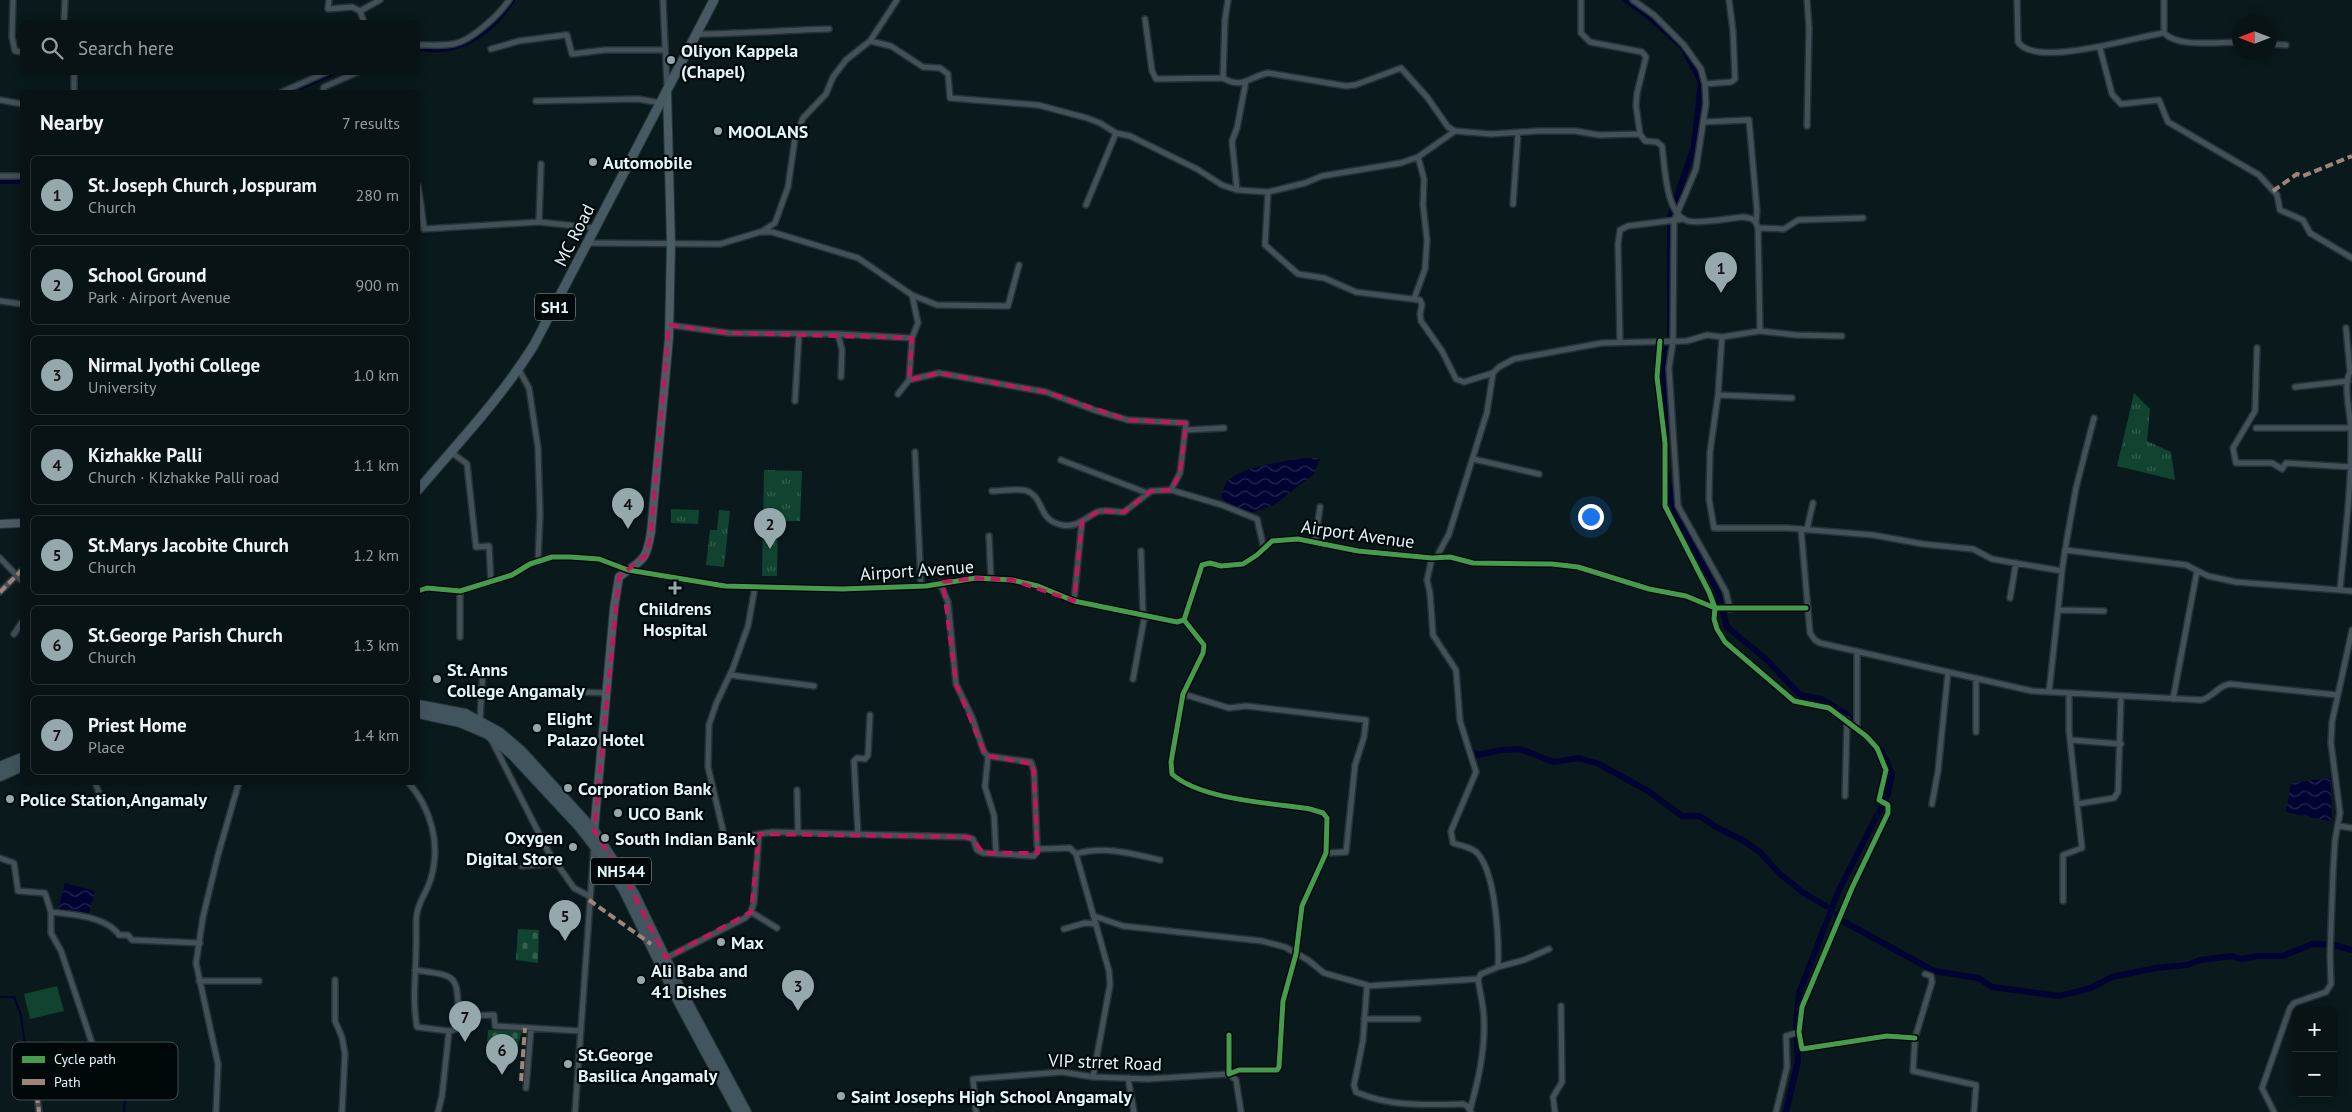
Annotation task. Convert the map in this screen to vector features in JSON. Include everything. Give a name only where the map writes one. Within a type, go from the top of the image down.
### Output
[{"type":"highway","name":"NH544","points":[[420,705],[465,714],[480,720],[500,733],[521,750],[594,831],[634,894],[746,1112]]},
{"type":"highway","name":"NH544","points":[[420,713],[460,722],[488,734],[524,767],[579,826],[624,890],[679,1002],[738,1112]]},
{"type":"highway","points":[[0,767],[20,759]]},
{"type":"highway","points":[[0,776],[20,767]]},
{"type":"main road","name":"MC Road","points":[[420,488],[519,370],[550,318],[714,0]]},
{"type":"main road","points":[[594,831],[619,577],[640,562],[647,554],[651,532],[669,325],[671,244],[667,88]]},
{"type":"main road","points":[[0,524],[20,523]]},
{"type":"street","points":[[13,0],[12,37],[15,52],[20,52]]},
{"type":"street","points":[[64,0],[64,20]]},
{"type":"street","points":[[329,0],[328,9],[352,7],[360,11],[363,20]]},
{"type":"street","points":[[360,11],[380,0]]},
{"type":"street","points":[[420,45],[453,44],[462,41],[499,13],[509,0]]},
{"type":"street","points":[[664,0],[664,50],[667,88]]},
{"type":"street","points":[[587,243],[720,244],[760,232],[775,223],[788,187],[795,138],[803,118],[826,94],[833,77],[846,60],[870,41],[897,0]]},
{"type":"street","points":[[1223,78],[1224,36],[1228,0]]},
{"type":"street","points":[[1581,0],[1581,33],[1588,40],[1642,52],[1646,57],[1637,94],[1640,134],[1646,141],[1658,142],[1662,146],[1669,198],[1676,212],[1684,218],[1695,221],[1743,217],[1750,218],[1756,222]]},
{"type":"street","points":[[1633,0],[1654,15],[1684,45],[1701,69],[1705,84],[1706,104],[1696,169],[1676,212],[1674,221],[1672,342],[1669,368],[1678,506],[1726,592],[1727,609]]},
{"type":"street","points":[[1705,84],[1731,82],[1735,78],[1733,31],[1729,0]]},
{"type":"street","points":[[1807,0],[1809,28],[1807,126]]},
{"type":"street","points":[[2016,0],[2018,42],[2021,46],[2030,50],[2053,52],[2100,48],[2116,42],[2164,33]]},
{"type":"street","points":[[2164,0],[2164,33],[2171,40],[2186,42],[2232,42]]},
{"type":"street","points":[[1144,18],[1152,71],[1156,79],[1223,78],[1232,83],[1252,80],[1260,74],[1268,73],[1346,86],[1355,85],[1401,68],[1427,96],[1448,127],[1455,131],[1491,134],[1575,131],[1599,135],[1640,134]]},
{"type":"street","points":[[697,34],[829,29]]},
{"type":"street","points":[[491,49],[519,41],[568,35],[572,54],[605,50],[664,50]]},
{"type":"street","points":[[870,41],[891,46],[923,67],[940,68],[948,74],[950,98],[1038,105],[1100,123],[1116,133],[1130,136],[1197,169],[1222,185],[1237,190],[1268,192],[1305,183],[1322,176],[1400,163],[1418,157],[1455,131]]},
{"type":"street","points":[[2277,44],[2286,45]]},
{"type":"street","points":[[2100,48],[2112,94],[2121,104],[2159,100],[2168,122],[2259,175],[2277,195],[2280,210],[2303,220],[2310,233],[2352,258]]},
{"type":"street","points":[[74,75],[74,90]]},
{"type":"street","points":[[286,90],[320,75]]},
{"type":"street","points":[[324,90],[324,88],[352,75]]},
{"type":"street","points":[[1237,190],[1232,141],[1237,128],[1246,81]]},
{"type":"street","points":[[536,101],[638,99],[660,103]]},
{"type":"street","points":[[0,100],[20,104]]},
{"type":"street","points":[[1704,122],[1749,120],[1758,228],[1760,331]]},
{"type":"street","points":[[1086,205],[1116,133]]},
{"type":"street","points":[[1513,204],[1518,133]]},
{"type":"street","points":[[1414,299],[1425,269],[1427,240],[1423,205],[1424,179],[1418,157]]},
{"type":"street","points":[[539,222],[540,164]]},
{"type":"street","points":[[0,176],[20,176]]},
{"type":"street","points":[[1268,192],[1264,245],[1292,271],[1303,276],[1324,278],[1356,292],[1414,299],[1422,302],[1421,322],[1442,351],[1456,379],[1464,382],[1493,373],[1498,367],[1514,360],[1566,348],[1620,342],[1687,341],[1707,335],[1722,337],[1760,331],[1796,335],[1842,336]]},
{"type":"street","points":[[420,210],[424,229],[539,222],[595,228]]},
{"type":"street","points":[[1620,342],[1618,244],[1620,230],[1628,226],[1674,221],[1684,218]]},
{"type":"street","points":[[1758,228],[1784,229],[1798,220],[1863,218]]},
{"type":"street","points":[[760,232],[772,232],[858,258],[912,295],[937,305],[1008,306],[1019,265]]},
{"type":"street","points":[[898,394],[908,380],[912,338],[918,323],[912,295]]},
{"type":"street","points":[[0,301],[20,304]]},
{"type":"street","points":[[669,325],[712,332],[838,334],[912,338]]},
{"type":"street","points":[[2340,590],[2350,467],[2351,428],[2347,405],[2348,381],[2351,371],[2346,328]]},
{"type":"street","points":[[795,401],[798,334]]},
{"type":"street","points":[[838,334],[842,350],[841,377]]},
{"type":"street","points":[[1722,337],[1718,395],[1710,452],[1709,499],[1714,528],[1807,529],[1873,535],[1923,544],[1973,549],[1988,558],[2062,571]]},
{"type":"street","points":[[1661,342],[1657,378],[1665,443],[1665,506],[1715,608],[1714,619],[1721,637],[1787,696],[1800,704],[1829,708],[1857,728],[1876,748],[1886,770],[1880,801],[1887,805],[1888,813],[1837,922],[1802,1007],[1795,1034],[1802,1050],[1887,1036],[1915,1038]]},
{"type":"street","points":[[2257,348],[2254,411],[2234,448],[2236,463],[2272,463],[2282,469],[2286,463],[2350,467]]},
{"type":"street","points":[[519,370],[529,388],[538,448],[540,514],[538,562]]},
{"type":"street","points":[[908,380],[939,373],[1046,392],[1094,410],[1128,420],[1186,423],[1180,473],[1170,490]]},
{"type":"street","points":[[1493,373],[1490,400],[1473,459],[1449,534],[1434,558],[1427,580],[1430,593],[1433,635],[1456,670],[1460,721],[1476,772],[1451,831],[1453,843],[1474,850],[1484,861],[1490,874],[1491,891],[1496,910],[1498,967]]},
{"type":"street","points":[[2295,387],[2348,381]]},
{"type":"street","points":[[1718,395],[1792,398]]},
{"type":"street","points":[[2049,692],[2065,550],[2076,488],[2094,418]]},
{"type":"street","points":[[1185,430],[1224,428]]},
{"type":"street","points":[[2256,428],[2351,428]]},
{"type":"street","points":[[451,452],[466,464],[476,547],[489,546],[491,582]]},
{"type":"street","points":[[915,452],[921,586]]},
{"type":"street","points":[[1473,459],[1539,474]]},
{"type":"street","points":[[1061,460],[1147,494]]},
{"type":"street","points":[[992,491],[1025,490],[1034,495],[1046,518],[1051,522],[1071,526],[1099,511],[1124,512],[1151,491],[1170,490],[1222,505],[1257,519],[1264,549]]},
{"type":"street","points":[[1807,529],[1813,503]]},
{"type":"street","points":[[1314,542],[1320,507]]},
{"type":"street","points":[[1074,601],[1082,521]]},
{"type":"street","points":[[1801,529],[1806,608],[1810,633],[1814,640],[2020,688],[2049,692],[2205,700],[2221,686],[2230,684],[2338,695]]},
{"type":"street","points":[[989,536],[991,579]]},
{"type":"street","name":"Airport Avenue","points":[[460,591],[512,576],[552,557],[599,559],[628,570],[725,586],[842,589],[921,586],[976,578],[1012,580],[1038,586],[1074,601],[1177,622],[1184,620],[1202,566],[1210,563],[1222,566],[1243,564],[1272,541],[1298,539],[1358,551],[1434,558],[1450,557],[1473,563],[1552,564],[1578,567],[1649,589],[1686,596],[1715,608]]},
{"type":"street","points":[[2065,550],[2186,565],[2197,572],[2214,578],[2251,584],[2352,591]]},
{"type":"street","points":[[1133,679],[1144,614],[1141,551]]},
{"type":"street","points":[[0,558],[20,579]]},
{"type":"street","points":[[2010,598],[2016,563]]},
{"type":"street","points":[[2173,699],[2197,572]]},
{"type":"street","points":[[0,592],[20,573]]},
{"type":"street","points":[[940,583],[948,602],[956,684],[970,712],[984,752],[988,756],[1033,764],[1035,842],[1039,849]]},
{"type":"street","points":[[755,587],[748,626],[709,725],[708,767],[725,839],[773,832],[966,837],[973,839],[980,852],[1034,856],[1039,849]]},
{"type":"street","points":[[420,590],[427,588],[460,591],[460,636]]},
{"type":"street","points":[[1715,608],[1806,608]]},
{"type":"street","points":[[2058,610],[2104,611]]},
{"type":"street","points":[[1184,620],[1204,646],[1201,659],[1183,694],[1171,762],[1172,774],[1180,781],[1220,796],[1323,813],[1327,818],[1326,853],[1302,906],[1296,954]]},
{"type":"street","points":[[14,634],[20,625]]},
{"type":"street","points":[[2274,1112],[2264,1094],[2262,1082],[2290,1008],[2294,1003],[2330,988],[2334,856],[2339,826],[2340,799],[2331,743],[2332,722],[2352,630]]},
{"type":"street","points":[[1857,651],[1857,728]]},
{"type":"street","points":[[480,720],[484,669]]},
{"type":"street","points":[[1932,804],[1938,771],[1948,672]]},
{"type":"street","points":[[730,675],[814,686]]},
{"type":"street","points":[[1976,678],[1976,732]]},
{"type":"street","points":[[555,691],[607,693]]},
{"type":"street","points":[[1183,694],[1229,708],[1246,706],[1366,720],[1355,764],[1346,852],[1326,853]]},
{"type":"street","points":[[2063,901],[2062,855],[2082,848],[2070,740],[2069,694]]},
{"type":"street","points":[[2077,804],[2114,798],[2118,792],[2122,697]]},
{"type":"street","points":[[858,834],[854,761],[857,758],[865,758],[868,755],[870,714]]},
{"type":"street","points":[[1845,796],[1847,720]]},
{"type":"street","points":[[488,734],[538,833],[574,888],[589,896]]},
{"type":"street","points":[[2070,740],[2121,744]]},
{"type":"street","points":[[988,756],[985,787],[994,815],[996,854]]},
{"type":"street","points":[[97,785],[103,804]]},
{"type":"street","points":[[216,1112],[218,1064],[196,963],[203,917],[238,785]]},
{"type":"street","points":[[410,785],[418,794],[427,812],[434,833],[435,856],[431,878],[416,913],[413,1003],[418,1027],[449,1031],[457,1029],[458,988],[454,980],[448,975],[415,970]]},
{"type":"street","points":[[797,790],[798,832]]},
{"type":"street","points":[[2339,826],[2352,828]]},
{"type":"street","points":[[574,1112],[594,831]]},
{"type":"street","points":[[666,958],[745,918],[751,912],[754,903],[759,834]]},
{"type":"street","points":[[1039,849],[1070,848],[1076,854],[1109,971],[1110,985],[1093,1077]]},
{"type":"street","points":[[1076,854],[1089,849],[1160,860]]},
{"type":"street","points":[[0,858],[14,863],[18,891],[45,893],[51,912],[51,933],[61,951],[92,1042]]},
{"type":"street","points":[[522,866],[558,863]]},
{"type":"street","points":[[51,912],[89,917],[98,923],[111,926],[119,935],[128,935],[132,940],[200,943]]},
{"type":"street","points":[[751,912],[777,928]]},
{"type":"street","points":[[1094,916],[1123,926],[1262,941],[1285,947],[1308,960],[1324,973],[1367,986],[1478,979]]},
{"type":"street","points":[[1064,928],[1086,923],[1096,924]]},
{"type":"street","points":[[1367,986],[1363,1040],[1354,1085],[1356,1092],[1367,1097],[1408,1105],[1463,1104],[1471,1111],[1479,1079],[1484,1039],[1484,1019],[1478,979],[1481,974],[1524,960],[1549,949]]},
{"type":"street","name":"VIP strret Road","points":[[976,1112],[972,1078],[1062,1072],[1093,1077],[1148,1079],[1229,1074],[1240,1070],[1277,1070],[1279,1067],[1283,1002],[1296,954]]},
{"type":"street","points":[[1925,974],[1931,976],[1932,982],[1915,1038],[1913,1071],[1976,1084],[1974,1112]]},
{"type":"street","points":[[335,980],[335,1021],[342,1037],[345,1054],[342,1112]]},
{"type":"street","points":[[199,981],[259,981]]},
{"type":"street","points":[[1555,1112],[1552,1097],[1562,1082],[1560,1006]]},
{"type":"street","points":[[458,1016],[494,1016],[496,1026],[581,1031]]},
{"type":"street","points":[[1364,1019],[1418,1020]]},
{"type":"street","points":[[526,1088],[531,1029]]},
{"type":"street","points":[[438,1112],[443,1089],[449,1031]]},
{"type":"street","points":[[1776,1112],[1786,1072],[1786,1036],[1795,1034]]},
{"type":"street","points":[[1229,1035],[1229,1074],[1236,1080],[1240,1112]]},
{"type":"street","points":[[1128,1078],[1134,1112]]},
{"type":"street","points":[[1407,1112],[1408,1105]]},
{"type":"highlighted area","points":[[669,325],[729,333],[912,338],[909,380],[939,373],[1046,392],[1128,420],[1186,423],[1180,473],[1171,490],[1151,491],[1124,512],[1099,511],[1082,521],[1074,601],[1012,580],[976,578],[943,582],[956,684],[984,752],[988,756],[1033,764],[1038,853],[983,853],[973,839],[966,837],[759,834],[751,912],[666,958],[626,879],[594,831],[619,577],[647,554],[651,532]]},
{"type":"green space","points":[[2134,393],[2150,409],[2147,441],[2171,452],[2175,480],[2117,466]]},
{"type":"green space","points":[[764,470],[802,471],[800,521],[778,521],[777,576],[762,576]]},
{"type":"green space","points":[[671,509],[699,510],[698,524],[671,523]]},
{"type":"green space","points":[[719,510],[730,511],[724,567],[706,565],[710,530],[717,530]]},
{"type":"green space","points":[[518,929],[539,930],[538,963],[516,960]]},
{"type":"green space","points":[[57,986],[64,1011],[30,1019],[24,994]]},
{"type":"green space","points":[[488,1030],[522,1031],[514,1058],[486,1058]]},
{"type":"water","points":[[1303,458],[1320,458],[1314,474],[1274,505],[1251,513],[1228,505],[1221,497],[1225,485],[1230,479],[1239,474],[1260,466]]},
{"type":"water","points":[[2330,778],[2332,818],[2329,821],[2286,812],[2291,783]]},
{"type":"water","points":[[65,883],[95,891],[89,913],[58,910]]},
{"type":"waterway","points":[[420,48],[452,48],[472,39],[491,26],[512,0]]},
{"type":"waterway","points":[[1626,0],[1646,14],[1683,47],[1701,82],[1694,146],[1670,217],[1670,337],[1663,350],[1666,441]]},
{"type":"waterway","points":[[294,90],[327,75]]},
{"type":"waterway","points":[[0,181],[20,181]]},
{"type":"waterway","points":[[1667,474],[1672,509],[1717,589],[1727,627],[1768,661],[1800,695],[1821,699],[1845,713],[1860,728]]},
{"type":"waterway","points":[[1786,1112],[1798,1061],[1796,1027],[1799,993],[1839,890],[1888,794],[1892,774],[1883,753],[1875,744]]},
{"type":"waterway","points":[[1471,751],[1477,755],[1501,750],[1520,749],[1554,762],[1579,758],[1599,764],[1648,791],[1682,816],[1700,816],[1716,827],[1744,841],[1760,852],[1779,873],[1802,892],[1826,906]]},
{"type":"waterway","points":[[1837,914],[1839,919],[1934,971],[1978,978],[1992,987],[2059,996],[2091,988],[2112,977],[2156,968],[2187,965],[2200,960],[2232,956],[2241,959],[2258,956],[2283,956],[2312,944],[2334,945],[2352,950]]},
{"type":"waterway","points":[[0,997],[14,997],[21,1015],[24,1042]]},
{"type":"waterway","points":[[124,1112],[125,1100]]},
{"type":"marked path","points":[[2273,191],[2297,174],[2303,176],[2352,156]]},
{"type":"marked path","points":[[0,592],[20,572]]},
{"type":"marked path","points":[[589,900],[651,944]]},
{"type":"marked path","points":[[521,1081],[525,1028]]},
{"type":"marked path","points":[[38,1100],[39,1112]]},
{"type":"cycle path","points":[[1660,341],[1657,377],[1665,443],[1665,506],[1709,592],[1715,608],[1714,619],[1717,629],[1725,642],[1794,701],[1829,708],[1866,736],[1877,748],[1886,770],[1879,800],[1888,805],[1888,813],[1852,888],[1802,1007],[1799,1032],[1802,1049],[1887,1036],[1915,1038]]},
{"type":"cycle path","points":[[420,590],[427,588],[460,591],[512,575],[530,564],[552,557],[570,557],[599,559],[628,570],[725,586],[842,589],[926,586],[976,578],[1012,580],[1038,586],[1074,601],[1177,622],[1184,620],[1202,565],[1210,563],[1221,566],[1243,564],[1257,555],[1272,541],[1298,539],[1358,551],[1432,558],[1450,557],[1473,563],[1552,564],[1578,567],[1649,589],[1686,596],[1715,608],[1806,608]]},
{"type":"cycle path","points":[[1184,620],[1204,645],[1203,653],[1183,694],[1171,762],[1172,774],[1200,790],[1238,799],[1310,809],[1323,813],[1327,818],[1326,853],[1302,906],[1296,954],[1283,1001],[1279,1067],[1277,1070],[1239,1070],[1229,1074],[1229,1035]]},
{"type":"place","name":"Oliyon Kappela (Chapel)","points":[[671,60]]},
{"type":"place","name":"MOOLANS","points":[[718,131]]},
{"type":"place","name":"Automobile","points":[[593,162]]},
{"type":"place","name":"St. Joseph Church , Jospuram","points":[[1721,293]]},
{"type":"place","name":"Kizhakke Palli","points":[[628,529]]},
{"type":"place","name":"School Ground","points":[[770,549]]},
{"type":"place","name":"Childrens Hospital","points":[[675,588]]},
{"type":"place","name":"St. Anns College Angamaly","points":[[437,679]]},
{"type":"place","name":"Elight Palazo Hotel","points":[[537,728]]},
{"type":"place","name":"Corporation Bank","points":[[568,788]]},
{"type":"place","name":"Police Station,Angamaly","points":[[10,799]]},
{"type":"place","name":"UCO Bank","points":[[618,813]]},
{"type":"place","name":"South Indian Bank","points":[[605,838]]},
{"type":"place","name":"Oxygen Digital Store","points":[[573,847]]},
{"type":"place","name":"St.Marys Jacobite Church","points":[[565,941]]},
{"type":"place","name":"Max","points":[[721,942]]},
{"type":"place","name":"Ali Baba and 41 Dishes","points":[[641,980]]},
{"type":"place","name":"Nirmal Jyothi College","points":[[798,1011]]},
{"type":"place","name":"Priest Home","points":[[465,1042]]},
{"type":"place","name":"St.George Basilica Angamaly","points":[[568,1064]]},
{"type":"place","name":"St.George Parish Church","points":[[502,1075]]},
{"type":"place","name":"Saint Josephs High School Angamaly","points":[[841,1096]]}]
